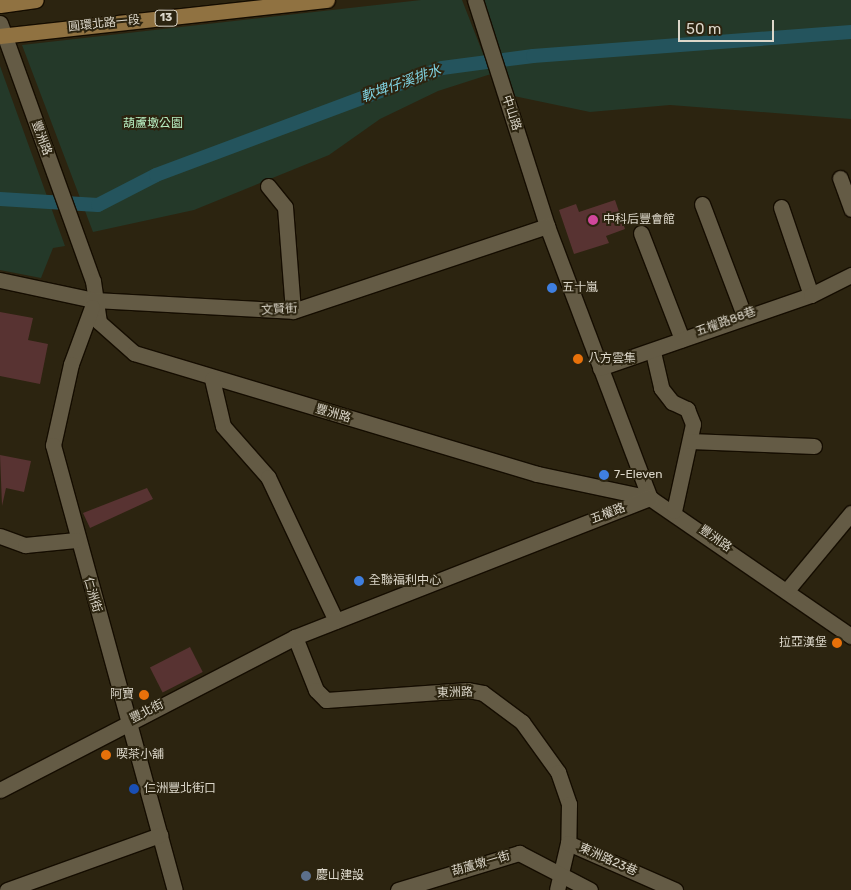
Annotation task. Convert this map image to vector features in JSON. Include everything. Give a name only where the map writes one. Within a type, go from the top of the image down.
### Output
[{"type":"main road","points":[[0,5],[36,0]]},
{"type":"main road","name":"圓環北路一段","points":[[2,31],[327,0]]},
{"type":"street","name":"中山路","points":[[475,0],[546,226]]},
{"type":"street","name":"豐洲路","points":[[2,31],[93,281],[93,300],[99,322],[134,354],[212,380],[537,474],[650,498],[674,511],[788,589],[851,636]]},
{"type":"street","points":[[840,178],[851,209]]},
{"type":"street","points":[[268,186],[285,207],[293,311]]},
{"type":"street","points":[[702,204],[744,315]]},
{"type":"street","points":[[781,207],[811,295]]},
{"type":"street","name":"文賢街","points":[[0,280],[93,300],[293,311],[546,226]]},
{"type":"street","points":[[546,226],[650,498]]},
{"type":"street","points":[[641,233],[682,339]]},
{"type":"street","name":"五權路88巷","points":[[600,368],[653,352],[744,315],[811,295],[851,275]]},
{"type":"street","name":"仁洲街","points":[[93,300],[89,325],[71,364],[53,445],[76,540],[175,890]]},
{"type":"street","points":[[653,352],[660,388],[690,416],[690,441],[674,511]]},
{"type":"street","points":[[212,380],[223,426],[268,477],[336,620]]},
{"type":"street","points":[[690,441],[814,446]]},
{"type":"street","name":"五權路","points":[[296,637],[650,498]]},
{"type":"street","points":[[788,589],[851,513]]},
{"type":"street","points":[[0,536],[26,545],[76,540]]},
{"type":"street","name":"豐北街","points":[[0,790],[128,722],[296,637]]},
{"type":"street","name":"東洲路","points":[[296,637],[316,690],[326,700],[468,690],[497,701],[533,735],[558,772],[568,804],[568,843],[557,890]]},
{"type":"street","points":[[7,890],[160,835]]},
{"type":"street","name":"東洲路23巷","points":[[568,843],[675,890]]},
{"type":"street","name":"葫蘆墩一街","points":[[398,890],[520,853],[590,890]]},
{"type":"green space","name":"葫蘆墩公園","points":[[421,0],[462,0],[491,74],[438,91],[380,119],[329,155],[194,210],[93,232],[22,45]]},
{"type":"green space","points":[[484,0],[851,0],[851,119],[670,105],[590,112],[509,95]]},
{"type":"green space","points":[[0,66],[65,246],[53,248],[41,278],[0,270]]},
{"type":"building","name":"中科后豐會館","points":[[615,200],[625,229],[606,236],[609,243],[574,254],[559,210],[576,204],[579,212]]},
{"type":"building","points":[[0,312],[33,318],[28,340],[48,344],[40,384],[0,376]]},
{"type":"building","points":[[0,455],[31,461],[24,492],[6,488],[2,506]]},
{"type":"building","points":[[147,488],[153,499],[90,528],[83,513]]},
{"type":"building","points":[[190,647],[203,672],[163,692],[150,667]]},
{"type":"waterway","name":"軟埤仔溪排水","points":[[0,199],[98,205],[156,175],[442,68],[533,56],[851,32]]},
{"type":"place","name":"中科后豐會館","points":[[593,220]]},
{"type":"place","name":"五十嵐","points":[[552,288]]},
{"type":"place","name":"八方雲集","points":[[578,359]]},
{"type":"place","name":"7-Eleven","points":[[604,475]]},
{"type":"place","name":"全聯福利中心","points":[[359,581]]},
{"type":"place","name":"拉亞漢堡","points":[[837,643]]},
{"type":"place","name":"阿寶","points":[[144,695]]},
{"type":"place","name":"喫茶小舖","points":[[106,755]]},
{"type":"place","name":"仁洲豐北街口","points":[[134,789]]},
{"type":"place","name":"慶山建設","points":[[306,876]]}]
